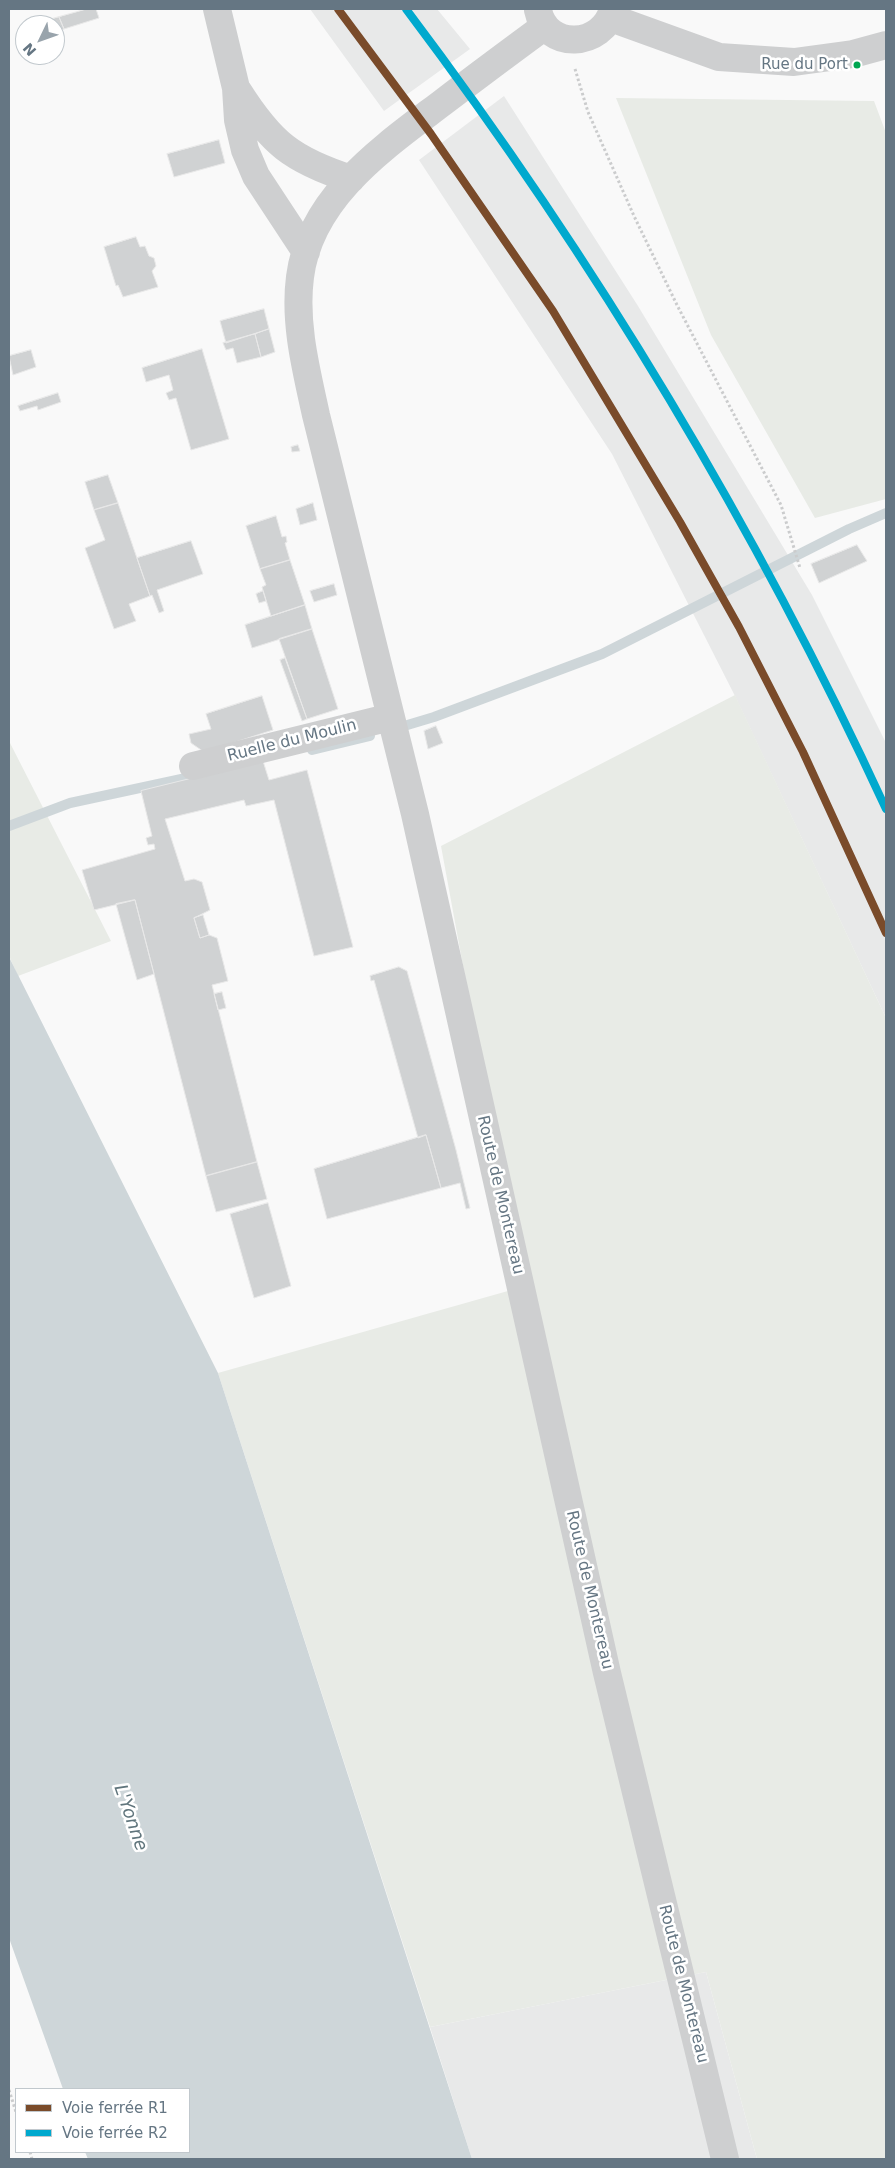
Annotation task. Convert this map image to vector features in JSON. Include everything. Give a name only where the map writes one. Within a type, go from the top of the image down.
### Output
[{"type":"street","points":[[217,9],[236,88],[238,120],[245,150],[256,176],[306,252]]},
{"type":"street","points":[[550,24],[580,40],[592,36],[603,28],[612,13],[719,57],[794,62],[853,54],[886,45]]},
{"type":"street","name":"Route de Montereau","points":[[550,24],[411,127],[366,164],[351,179],[331,202],[314,230],[300,275],[298,302],[304,361],[391,717],[461,1019],[607,1673],[725,2159]]},
{"type":"street","points":[[236,88],[254,116],[282,147],[303,161],[351,179]]},
{"type":"street","name":"Ruelle du Moulin","points":[[193,766],[391,717]]},
{"type":"path","points":[[550,24],[634,216],[677,305],[781,505],[800,568]]},
{"type":"path","points":[[9,2090],[15,2109]]},
{"type":"shaded area","points":[[310,9],[437,9],[470,49],[384,111]]},
{"type":"shaded area","points":[[504,96],[638,306],[812,595],[886,743],[886,1018],[735,696],[612,454],[419,160]]},
{"type":"shaded area","points":[[616,98],[874,101],[886,133],[886,499],[815,518],[711,335]]},
{"type":"shaded area","points":[[735,695],[886,1018],[886,2159],[757,2159],[706,1972],[430,2027],[218,1373],[522,1287],[441,846]]},
{"type":"shaded area","points":[[9,741],[111,941],[18,976],[9,956]]},
{"type":"shaded area","points":[[706,1972],[757,2159],[472,2159],[430,2027]]},
{"type":"water","name":"L'Yonne","points":[[9,957],[218,1373],[472,2159],[88,2159],[85,2153],[190,2153],[190,2088],[63,2088],[9,1938]]},
{"type":"building","points":[[87,9],[96,9],[99,18],[65,29],[65,15]]},
{"type":"building","points":[[219,140],[225,163],[174,177],[167,154]]},
{"type":"building","points":[[136,237],[140,247],[145,246],[149,256],[154,258],[156,266],[152,271],[158,287],[123,297],[118,285],[116,286],[104,247]]},
{"type":"building","points":[[264,309],[269,329],[226,343],[220,321]]},
{"type":"building","points":[[269,329],[275,352],[261,357],[255,334]]},
{"type":"building","points":[[255,334],[261,357],[237,363],[233,348],[226,350],[223,343]]},
{"type":"building","points":[[202,349],[229,439],[191,450],[176,398],[169,400],[166,393],[173,390],[169,375],[146,382],[142,368]]},
{"type":"building","points":[[31,350],[36,367],[13,375],[9,356]]},
{"type":"building","points":[[58,393],[61,402],[38,410],[37,406],[20,411],[18,406]]},
{"type":"building","points":[[298,445],[300,451],[292,452],[291,447]]},
{"type":"building","points":[[108,475],[118,503],[94,510],[85,482]]},
{"type":"building","points":[[118,503],[150,596],[129,604],[136,621],[114,629],[85,548],[105,540],[94,510]]},
{"type":"building","points":[[313,503],[317,520],[300,525],[296,509]]},
{"type":"building","points":[[276,516],[282,537],[286,536],[287,542],[285,543],[290,560],[260,569],[246,526]]},
{"type":"building","points":[[191,541],[203,574],[157,590],[164,611],[159,613],[152,595],[150,596],[137,558]]},
{"type":"building","points":[[857,545],[867,561],[819,583],[811,564]]},
{"type":"building","points":[[290,560],[305,605],[271,616],[262,587],[266,585],[260,569]]},
{"type":"building","points":[[334,584],[337,595],[314,602],[310,591]]},
{"type":"building","points":[[263,591],[266,601],[259,603],[256,594]]},
{"type":"building","points":[[305,605],[312,629],[252,648],[245,625]]},
{"type":"building","points":[[312,629],[338,709],[307,719],[279,639]]},
{"type":"building","points":[[285,658],[307,719],[302,721],[280,660]]},
{"type":"building","points":[[262,696],[273,730],[204,752],[191,743],[189,734],[211,729],[206,714]]},
{"type":"building","points":[[436,726],[443,743],[428,749],[424,731]]},
{"type":"building","points":[[263,761],[269,780],[307,770],[353,947],[314,956],[274,800],[246,806],[244,800],[165,819],[185,881],[194,879],[202,882],[210,910],[194,918],[200,938],[209,935],[217,938],[228,981],[212,985],[257,1162],[206,1176],[135,900],[94,910],[82,870],[155,849],[154,844],[148,845],[146,838],[152,836],[141,791]]},
{"type":"building","points":[[135,900],[154,974],[137,980],[116,904]]},
{"type":"building","points":[[203,915],[209,935],[200,938],[194,918]]},
{"type":"building","points":[[399,967],[407,971],[470,1208],[466,1209],[460,1183],[441,1188],[426,1135],[418,1138],[374,980],[371,981],[370,976]]},
{"type":"building","points":[[222,992],[226,1008],[218,1010],[214,994]]},
{"type":"building","points":[[426,1135],[441,1188],[327,1219],[314,1169]]},
{"type":"building","points":[[257,1162],[267,1199],[216,1212],[206,1176]]},
{"type":"building","points":[[268,1203],[291,1286],[254,1298],[230,1214]]},
{"type":"waterway","points":[[394,729],[434,717],[602,654],[849,529],[886,513]]},
{"type":"waterway","points":[[312,750],[370,736]]},
{"type":"waterway","points":[[9,826],[70,803],[200,775]]},
{"type":"rail line","name":"R1","points":[[338,9],[431,134],[553,311],[680,522],[739,627],[803,752],[886,933]]},
{"type":"rail line","name":"R2","points":[[406,9],[542,199],[606,297],[667,396],[726,497],[782,600],[836,704],[886,809]]},
{"type":"place","name":"Rue du Port","points":[[857,65]]}]
